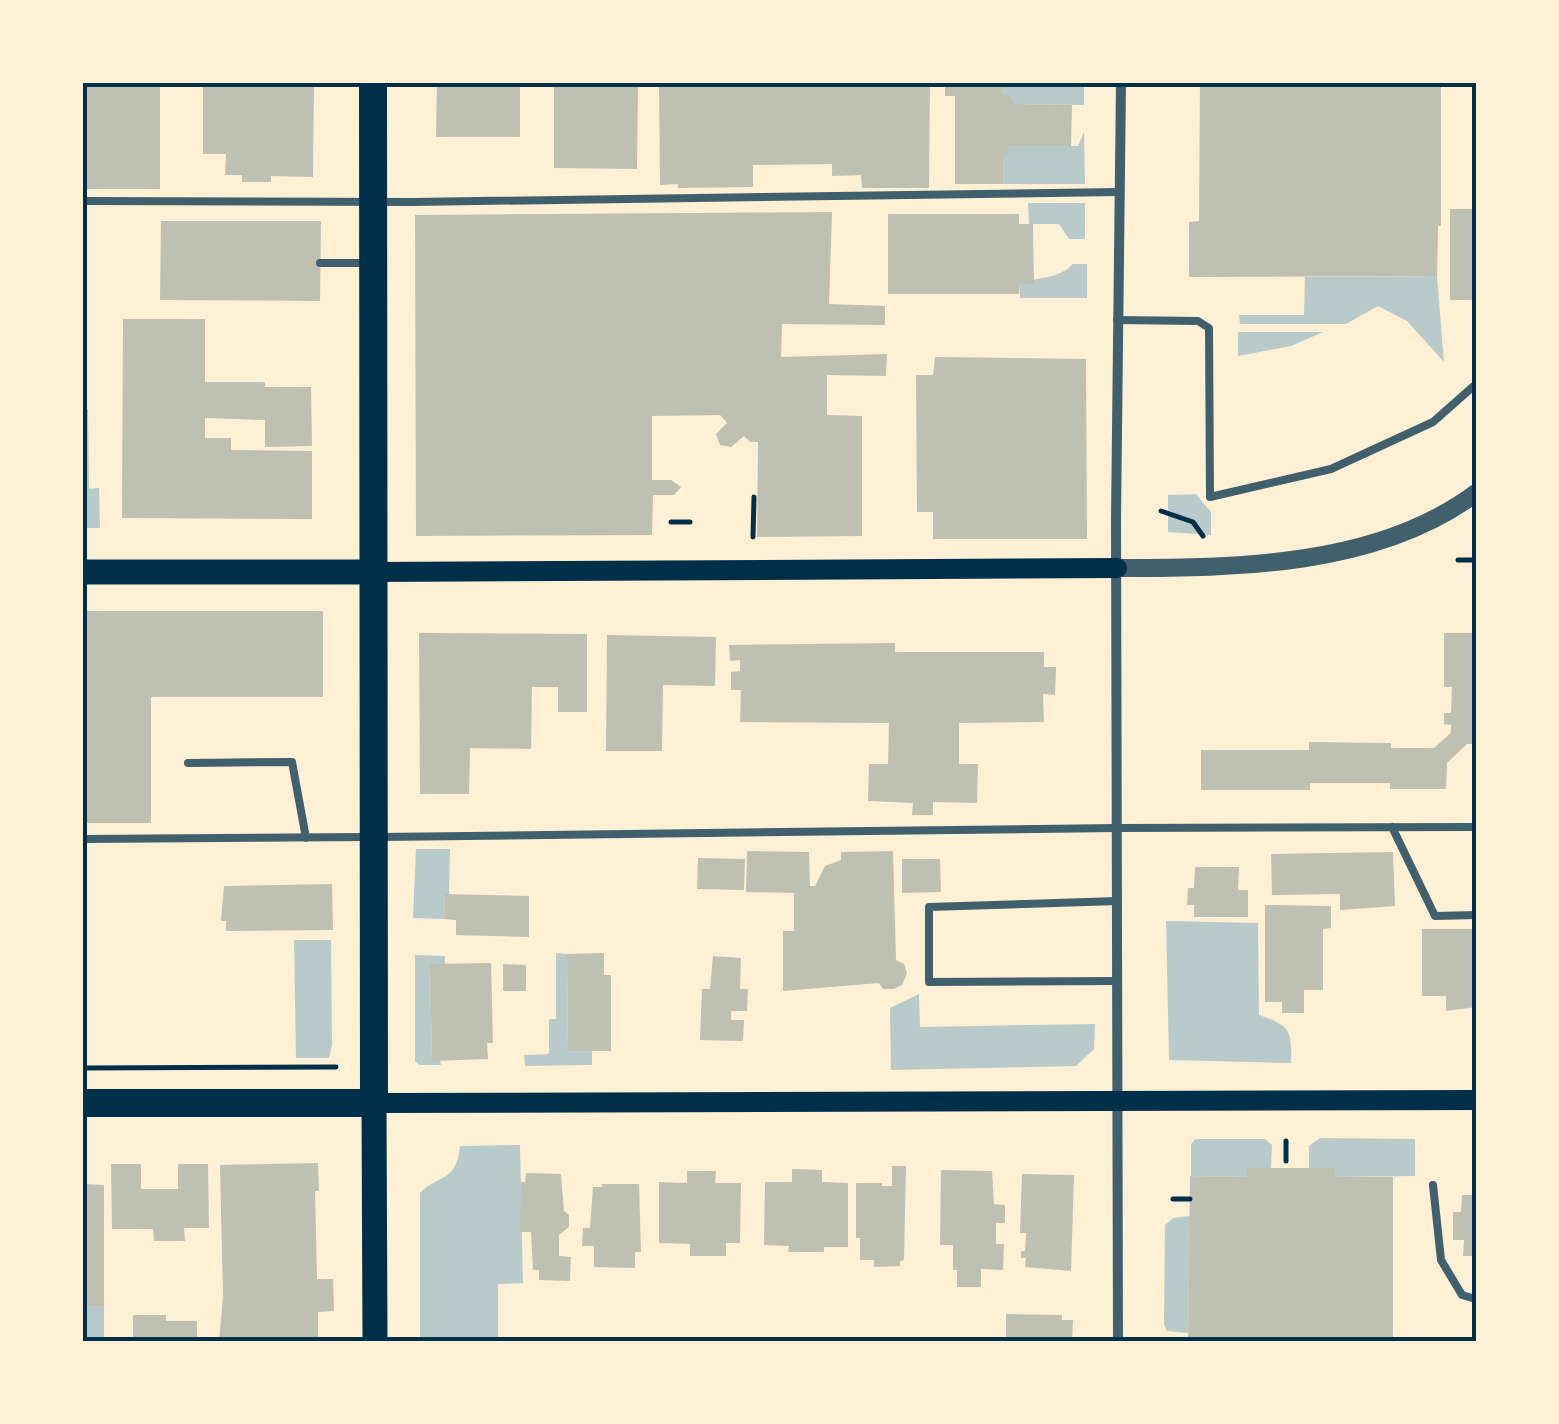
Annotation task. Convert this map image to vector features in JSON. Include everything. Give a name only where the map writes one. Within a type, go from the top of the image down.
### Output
[{"type":"highway","points":[[82,1103],[374,1103],[374,82]]},
{"type":"main road","points":[[82,572],[1117,568]]},
{"type":"main road","points":[[375,1342],[374,1103],[1476,1100]]},
{"type":"street","points":[[1118,1342],[1117,320],[1121,82]]},
{"type":"street","points":[[1117,568],[1282,562],[1372,543],[1429,522],[1476,492]]},
{"type":"lane","points":[[82,201],[374,202],[1118,192]]},
{"type":"lane","points":[[320,262],[374,264]]},
{"type":"lane","points":[[1117,320],[1198,321],[1209,328],[1210,497],[1331,468],[1433,422],[1476,384]]},
{"type":"lane","points":[[188,763],[292,762],[306,838]]},
{"type":"lane","points":[[1392,827],[1436,916],[1476,914]]},
{"type":"lane","points":[[82,839],[1476,827]]},
{"type":"lane","points":[[1118,901],[929,907],[930,982],[1118,982]]},
{"type":"lane","points":[[1433,1184],[1446,1274],[1462,1295],[1476,1298]]},
{"type":"path","points":[[753,537],[754,497]]},
{"type":"path","points":[[1161,511],[1192,522],[1203,536]]},
{"type":"path","points":[[671,522],[690,522]]},
{"type":"path","points":[[1458,560],[1476,560]]},
{"type":"path","points":[[82,1068],[336,1068]]},
{"type":"path","points":[[1286,1142],[1286,1162]]},
{"type":"path","points":[[1173,1199],[1190,1199]]},
{"type":"shaded area","points":[[1003,85],[1084,86],[1084,105],[1015,104],[1010,95],[1003,95]]},
{"type":"shaded area","points":[[1084,132],[1085,184],[1003,184],[1008,146],[1078,146]]},
{"type":"shaded area","points":[[1028,203],[1085,203],[1085,239],[1069,239],[1059,224],[1029,224]]},
{"type":"shaded area","points":[[1073,264],[1087,264],[1087,298],[1020,298],[1019,284],[1054,275]]},
{"type":"shaded area","points":[[1437,276],[1444,362],[1407,321],[1378,306],[1346,324],[1240,324],[1239,315],[1304,315],[1305,277]]},
{"type":"shaded area","points":[[1238,332],[1323,332],[1291,346],[1238,356]]},
{"type":"shaded area","points":[[99,488],[100,528],[83,528],[82,489]]},
{"type":"shaded area","points":[[1196,494],[1211,512],[1211,535],[1168,532],[1168,495]]},
{"type":"shaded area","points":[[416,849],[450,849],[444,919],[413,918]]},
{"type":"shaded area","points":[[1166,921],[1258,923],[1259,1015],[1287,1030],[1291,1063],[1169,1060]]},
{"type":"shaded area","points":[[294,940],[331,940],[329,1058],[296,1058]]},
{"type":"shaded area","points":[[556,953],[567,954],[568,1051],[592,1051],[592,1065],[525,1066],[524,1055],[549,1054],[549,1019],[556,1019]]},
{"type":"shaded area","points":[[415,955],[445,956],[445,964],[430,965],[432,1060],[440,1060],[441,1065],[420,1065],[415,1061]]},
{"type":"shaded area","points":[[919,994],[920,1027],[1095,1024],[1094,1049],[1076,1066],[891,1070],[890,1008]]},
{"type":"shaded area","points":[[1320,1138],[1415,1139],[1415,1176],[1335,1177],[1334,1168],[1309,1168],[1309,1146]]},
{"type":"shaded area","points":[[1195,1139],[1265,1139],[1272,1145],[1271,1168],[1247,1168],[1247,1177],[1191,1176],[1191,1144]]},
{"type":"shaded area","points":[[520,1145],[523,1283],[498,1284],[498,1341],[420,1341],[420,1193],[450,1172],[460,1146]]},
{"type":"shaded area","points":[[1190,1216],[1188,1333],[1167,1331],[1165,1225],[1173,1218]]},
{"type":"shaded area","points":[[83,1306],[104,1306],[104,1341],[83,1342]]},
{"type":"building","points":[[82,82],[160,82],[160,189],[82,189]]},
{"type":"building","points":[[203,82],[314,82],[313,177],[271,176],[271,182],[242,182],[242,175],[225,175],[226,154],[203,154]]},
{"type":"building","points":[[437,82],[520,82],[520,137],[436,137]]},
{"type":"building","points":[[554,82],[638,82],[637,169],[554,168]]},
{"type":"building","points":[[659,82],[930,82],[929,188],[862,188],[861,175],[832,176],[832,164],[753,165],[753,187],[660,185]]},
{"type":"building","points":[[945,82],[1003,82],[1003,95],[1010,95],[1015,104],[1072,105],[1071,146],[1008,146],[1003,184],[955,184],[955,96],[945,96]]},
{"type":"building","points":[[1200,82],[1441,82],[1437,276],[1189,277],[1189,222],[1199,221]]},
{"type":"building","points":[[1450,209],[1476,209],[1476,300],[1450,300]]},
{"type":"building","points":[[832,212],[829,304],[885,306],[885,325],[782,324],[781,357],[887,354],[886,376],[827,375],[827,415],[862,416],[862,536],[757,537],[758,442],[750,442],[744,436],[731,447],[720,445],[716,434],[727,423],[720,415],[652,416],[652,480],[671,480],[681,487],[674,495],[653,495],[652,535],[416,536],[415,215]]},
{"type":"building","points":[[888,214],[1019,214],[1019,224],[1033,224],[1034,284],[1019,284],[1019,294],[888,294]]},
{"type":"building","points":[[161,221],[321,221],[320,301],[160,300]]},
{"type":"building","points":[[123,319],[205,319],[205,382],[311,387],[312,446],[265,447],[265,420],[205,418],[205,438],[231,438],[231,450],[312,451],[312,519],[122,518]]},
{"type":"building","points":[[935,357],[1086,359],[1087,539],[933,539],[933,512],[917,512],[916,375],[933,375]]},
{"type":"building","points":[[82,409],[88,409],[89,489],[82,489]]},
{"type":"building","points":[[82,611],[323,611],[323,697],[151,697],[151,823],[82,823]]},
{"type":"building","points":[[419,633],[587,634],[587,712],[558,712],[558,687],[532,687],[531,749],[470,748],[469,794],[420,794]]},
{"type":"building","points":[[1444,633],[1476,633],[1476,744],[1467,744],[1447,763],[1446,789],[1390,789],[1390,783],[1310,783],[1310,790],[1201,790],[1201,750],[1309,750],[1309,742],[1434,748],[1451,733],[1451,725],[1444,724],[1444,713],[1451,713],[1452,687],[1444,687]]},
{"type":"building","points":[[607,635],[716,637],[715,686],[663,685],[662,751],[606,751]]},
{"type":"building","points":[[895,643],[895,652],[1044,652],[1044,667],[1056,667],[1055,695],[1043,694],[1044,722],[959,723],[959,764],[978,764],[977,803],[933,802],[933,815],[912,815],[913,803],[868,801],[869,764],[888,764],[889,723],[740,722],[741,690],[731,690],[731,672],[740,671],[740,660],[730,661],[729,645]]},
{"type":"building","points":[[747,851],[809,852],[810,886],[815,886],[825,866],[841,860],[841,852],[893,851],[896,960],[904,964],[907,973],[902,985],[894,989],[883,989],[879,983],[783,991],[783,931],[794,931],[794,893],[746,892]]},
{"type":"building","points":[[1393,852],[1395,906],[1340,910],[1340,894],[1272,895],[1271,854]]},
{"type":"building","points":[[698,858],[745,859],[744,890],[697,889]]},
{"type":"building","points":[[902,859],[940,859],[941,892],[902,893]]},
{"type":"building","points":[[1195,867],[1239,867],[1238,890],[1248,890],[1248,917],[1194,917],[1194,905],[1187,905],[1188,888],[1194,888]]},
{"type":"building","points":[[332,884],[333,930],[226,931],[226,921],[221,921],[224,886]]},
{"type":"building","points":[[445,894],[529,896],[529,937],[456,935],[456,920],[444,919]]},
{"type":"building","points":[[1265,905],[1331,906],[1331,928],[1323,929],[1323,990],[1304,990],[1304,1013],[1282,1013],[1282,1002],[1265,1002]]},
{"type":"building","points":[[1422,929],[1476,929],[1476,1007],[1446,1011],[1446,996],[1422,996]]},
{"type":"building","points":[[604,953],[604,975],[611,975],[611,1051],[568,1051],[567,954]]},
{"type":"building","points":[[713,956],[741,958],[740,989],[748,989],[747,1011],[731,1011],[731,1020],[744,1020],[743,1041],[700,1040],[702,989],[710,989]]},
{"type":"building","points":[[491,963],[493,1043],[487,1043],[488,1059],[432,1061],[430,964]]},
{"type":"building","points":[[503,964],[526,965],[526,991],[503,991]]},
{"type":"building","points":[[318,1163],[317,1279],[333,1279],[334,1311],[318,1312],[318,1342],[219,1342],[223,1296],[220,1165]]},
{"type":"building","points":[[111,1164],[141,1164],[141,1189],[178,1189],[178,1164],[208,1164],[209,1228],[184,1228],[185,1241],[154,1241],[153,1229],[112,1229]]},
{"type":"building","points":[[892,1166],[906,1166],[904,1260],[900,1266],[874,1267],[874,1260],[860,1260],[856,1183],[892,1186]]},
{"type":"building","points":[[1247,1168],[1335,1168],[1335,1177],[1393,1177],[1393,1342],[1188,1342],[1190,1176],[1247,1177]]},
{"type":"building","points":[[792,1169],[822,1170],[822,1182],[848,1183],[848,1247],[788,1252],[789,1246],[764,1245],[765,1182],[792,1182]]},
{"type":"building","points":[[941,1170],[992,1171],[994,1204],[1005,1205],[1005,1223],[996,1223],[996,1244],[1004,1244],[1003,1270],[981,1269],[981,1287],[957,1287],[953,1245],[940,1245]]},
{"type":"building","points":[[687,1171],[716,1171],[715,1183],[741,1183],[740,1243],[726,1243],[726,1256],[690,1256],[690,1244],[659,1243],[659,1182],[687,1183]]},
{"type":"building","points":[[526,1173],[561,1174],[569,1227],[559,1235],[559,1256],[571,1257],[570,1281],[539,1280],[539,1270],[533,1270],[531,1232],[520,1232],[521,1182],[525,1182]]},
{"type":"building","points":[[1022,1174],[1074,1175],[1071,1271],[1025,1267],[1026,1258],[1021,1258],[1021,1251],[1025,1251],[1026,1233],[1020,1233]]},
{"type":"building","points":[[82,1184],[104,1185],[104,1306],[82,1306]]},
{"type":"building","points":[[639,1184],[641,1252],[635,1252],[635,1268],[594,1267],[594,1246],[582,1246],[583,1228],[590,1228],[593,1187]]},
{"type":"building","points":[[1462,1195],[1476,1195],[1476,1256],[1463,1256],[1464,1240],[1453,1240],[1453,1212],[1461,1212]]},
{"type":"building","points":[[1006,1314],[1062,1315],[1062,1320],[1073,1320],[1072,1342],[1006,1342]]},
{"type":"building","points":[[133,1315],[166,1315],[166,1321],[197,1321],[197,1342],[133,1342]]}]
